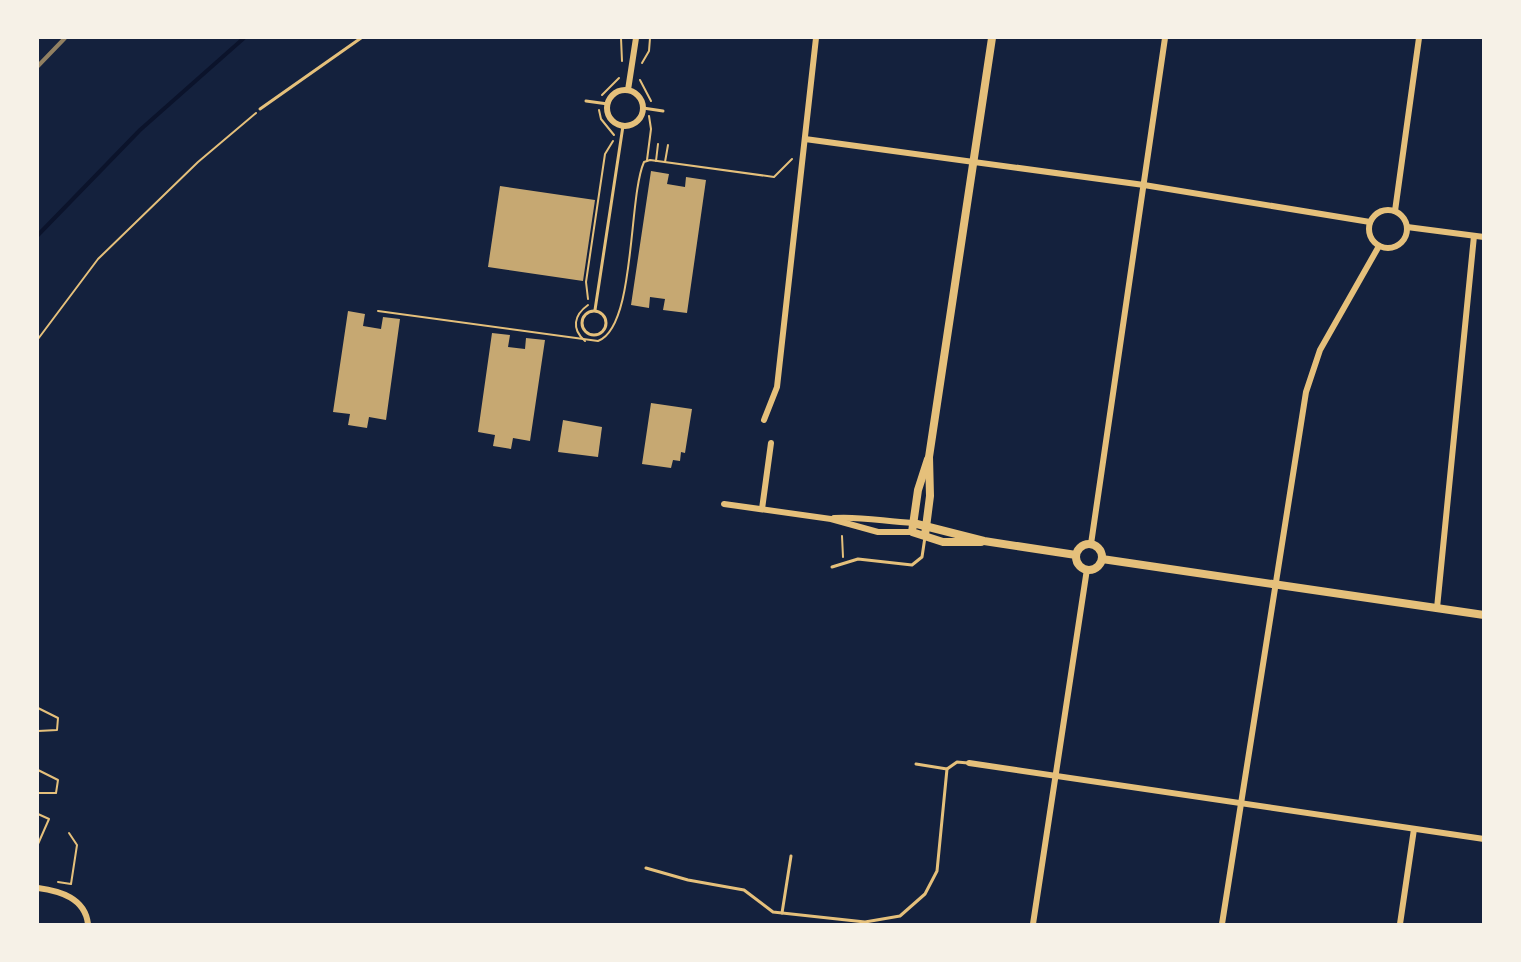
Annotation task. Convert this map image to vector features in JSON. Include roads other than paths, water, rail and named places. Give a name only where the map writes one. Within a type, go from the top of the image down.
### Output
[{"type":"street","points":[[628,90],[636,38]]},
{"type":"street","points":[[764,420],[777,387],[816,38]]},
{"type":"street","points":[[913,528],[919,484],[929,457],[992,38]]},
{"type":"street","points":[[1091,544],[1165,38]]},
{"type":"street","points":[[1395,211],[1419,38]]},
{"type":"street","points":[[628,90],[639,96],[647,109],[636,123],[623,126],[612,120],[608,104],[615,93],[628,90]]},
{"type":"street","points":[[805,139],[974,160],[1370,222]]},
{"type":"street","points":[[1382,210],[1395,211],[1402,215],[1407,227],[1401,243],[1389,248],[1379,246],[1371,237],[1370,222],[1382,210]]},
{"type":"street","points":[[1407,227],[1484,237]]},
{"type":"street","points":[[1437,608],[1474,236]]},
{"type":"street","points":[[1222,924],[1306,392],[1320,350],[1379,246]]},
{"type":"street","points":[[762,509],[771,443]]},
{"type":"street","points":[[926,531],[931,489],[929,457]]},
{"type":"street","points":[[724,504],[831,519],[878,532],[913,528]]},
{"type":"street","points":[[831,519],[867,516],[926,531],[943,542],[984,542],[1076,555]]},
{"type":"street","points":[[1091,544],[1101,551],[1102,559],[1098,566],[1087,569],[1077,563],[1076,555],[1083,545],[1091,544]]},
{"type":"street","points":[[1102,559],[1484,615]]},
{"type":"street","points":[[1033,924],[1087,569]]},
{"type":"street","points":[[969,763],[1484,839]]},
{"type":"street","points":[[1400,924],[1414,829]]},
{"type":"street","points":[[38,888],[59,891],[71,897],[84,910],[88,924]]},
{"type":"lane","points":[[260,110],[361,38]]},
{"type":"lane","points":[[585,101],[608,104]]},
{"type":"lane","points":[[647,109],[663,111]]},
{"type":"lane","points":[[596,310],[623,126]]},
{"type":"lane","points":[[596,310],[604,316],[606,323],[602,333],[591,335],[583,328],[582,321],[588,312],[596,310]]},
{"type":"lane","points":[[832,567],[861,559],[912,565],[922,557],[926,531]]},
{"type":"lane","points":[[916,764],[947,769],[957,762],[969,763]]},
{"type":"lane","points":[[646,868],[688,880],[744,891],[768,909],[782,913],[865,922],[888,919],[909,910],[925,894],[937,871],[947,769]]},
{"type":"lane","points":[[782,913],[791,856]]},
{"type":"waterway","points":[[38,235],[140,130],[244,38]]},
{"type":"railway","points":[[38,66],[65,38]]}]
